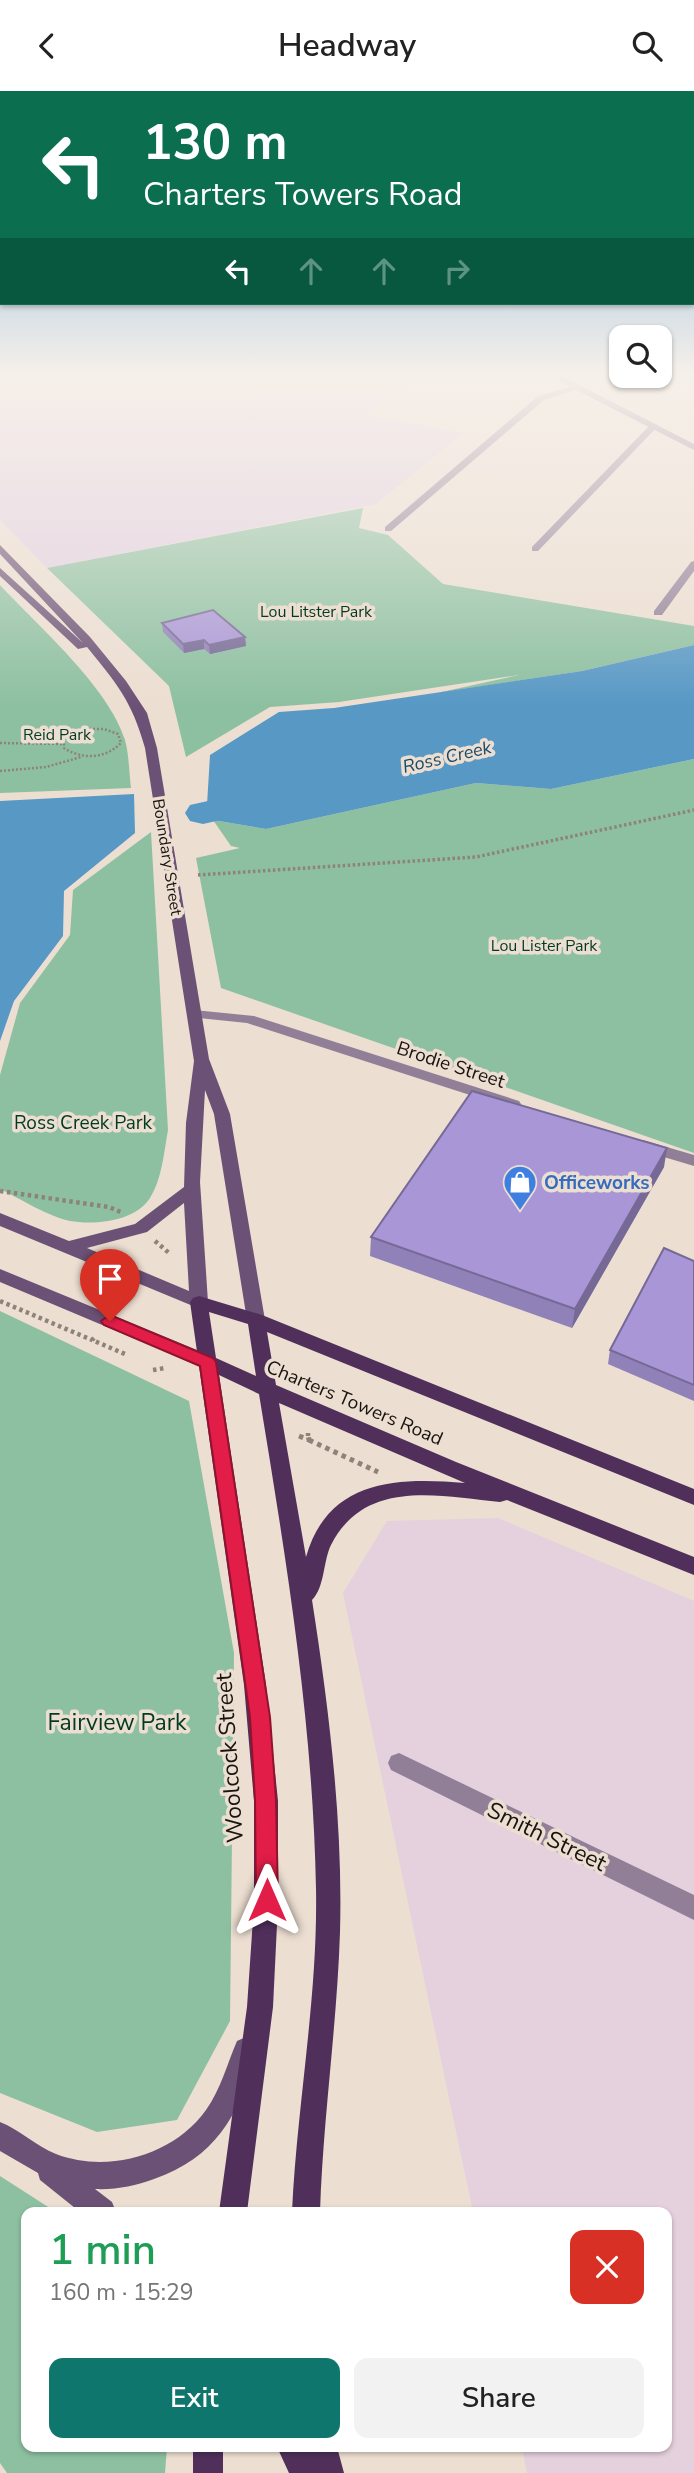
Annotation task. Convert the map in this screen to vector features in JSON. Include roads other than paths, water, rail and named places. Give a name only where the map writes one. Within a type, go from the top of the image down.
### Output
[{"type":"main road","name":"Boundary Street","points":[[0,548],[86,639],[134,699],[150,748],[201,1059],[222,1114],[256,1320]]},
{"type":"main road","name":"Boundary Street","points":[[0,571],[74,642],[107,665]]},
{"type":"main road","name":"Boundary Street","points":[[199,1302],[191,1189],[192,1120],[201,1059]]},
{"type":"main road","points":[[70,1247],[141,1228],[191,1189]]},
{"type":"main road","name":"Charters Towers Road","points":[[0,1219],[199,1302],[256,1320],[694,1497]]},
{"type":"main road","name":"Charters Towers Road","points":[[0,1275],[518,1495],[694,1566]]},
{"type":"main road","name":"Woolcock Street","points":[[199,1302],[260,1717],[266,1800],[267,1925],[246,2132],[234,2207]]},
{"type":"main road","points":[[256,1320],[305,1607],[317,1714],[328,1892],[306,2207]]},
{"type":"main road","points":[[305,1607],[309,1579],[320,1547],[341,1513],[363,1496],[376,1490],[404,1487],[518,1495]]},
{"type":"main road","points":[[33,2157],[75,2173],[95,2175],[121,2174],[166,2162],[192,2144],[224,2106],[235,2083],[260,2009]]},
{"type":"main road","points":[[0,2135],[33,2157],[96,2207]]},
{"type":"main road","points":[[208,2452],[208,2473]]},
{"type":"main road","points":[[294,2452],[305,2473]]},
{"type":"main road","points":[[323,2452],[329,2473]]},
{"type":"street","points":[[388,529],[442,483]]},
{"type":"street","points":[[658,613],[694,564]]},
{"type":"street","name":"Brodie Street","points":[[194,1014],[249,1019],[522,1107]]},
{"type":"street","points":[[628,1140],[694,1161]]},
{"type":"street","name":"Smith Street","points":[[399,1763],[694,1908]]},
{"type":"lane","points":[[535,549],[599,483]]},
{"type":"water","points":[[694,645],[694,759],[551,789],[476,783],[266,829],[213,820],[207,805],[210,755],[279,712],[334,708],[582,671]]},
{"type":"water","points":[[134,794],[135,833],[64,891],[63,936],[14,1001],[0,1041],[0,801]]},
{"type":"waterway","name":"Ross Creek","points":[[203,813],[279,796]]},
{"type":"place","name":"Officeworks","points":[[520,1212]]},
{"type":"park label","name":"Lou Litster Park","points":[[316,611]]},
{"type":"park label","name":"Reid Park","points":[[57,734]]},
{"type":"park label","name":"Lou Lister Park","points":[[544,945]]},
{"type":"park label","name":"Ross Creek Park","points":[[83,1122]]},
{"type":"park label","name":"Fairview Park","points":[[117,1722]]}]
